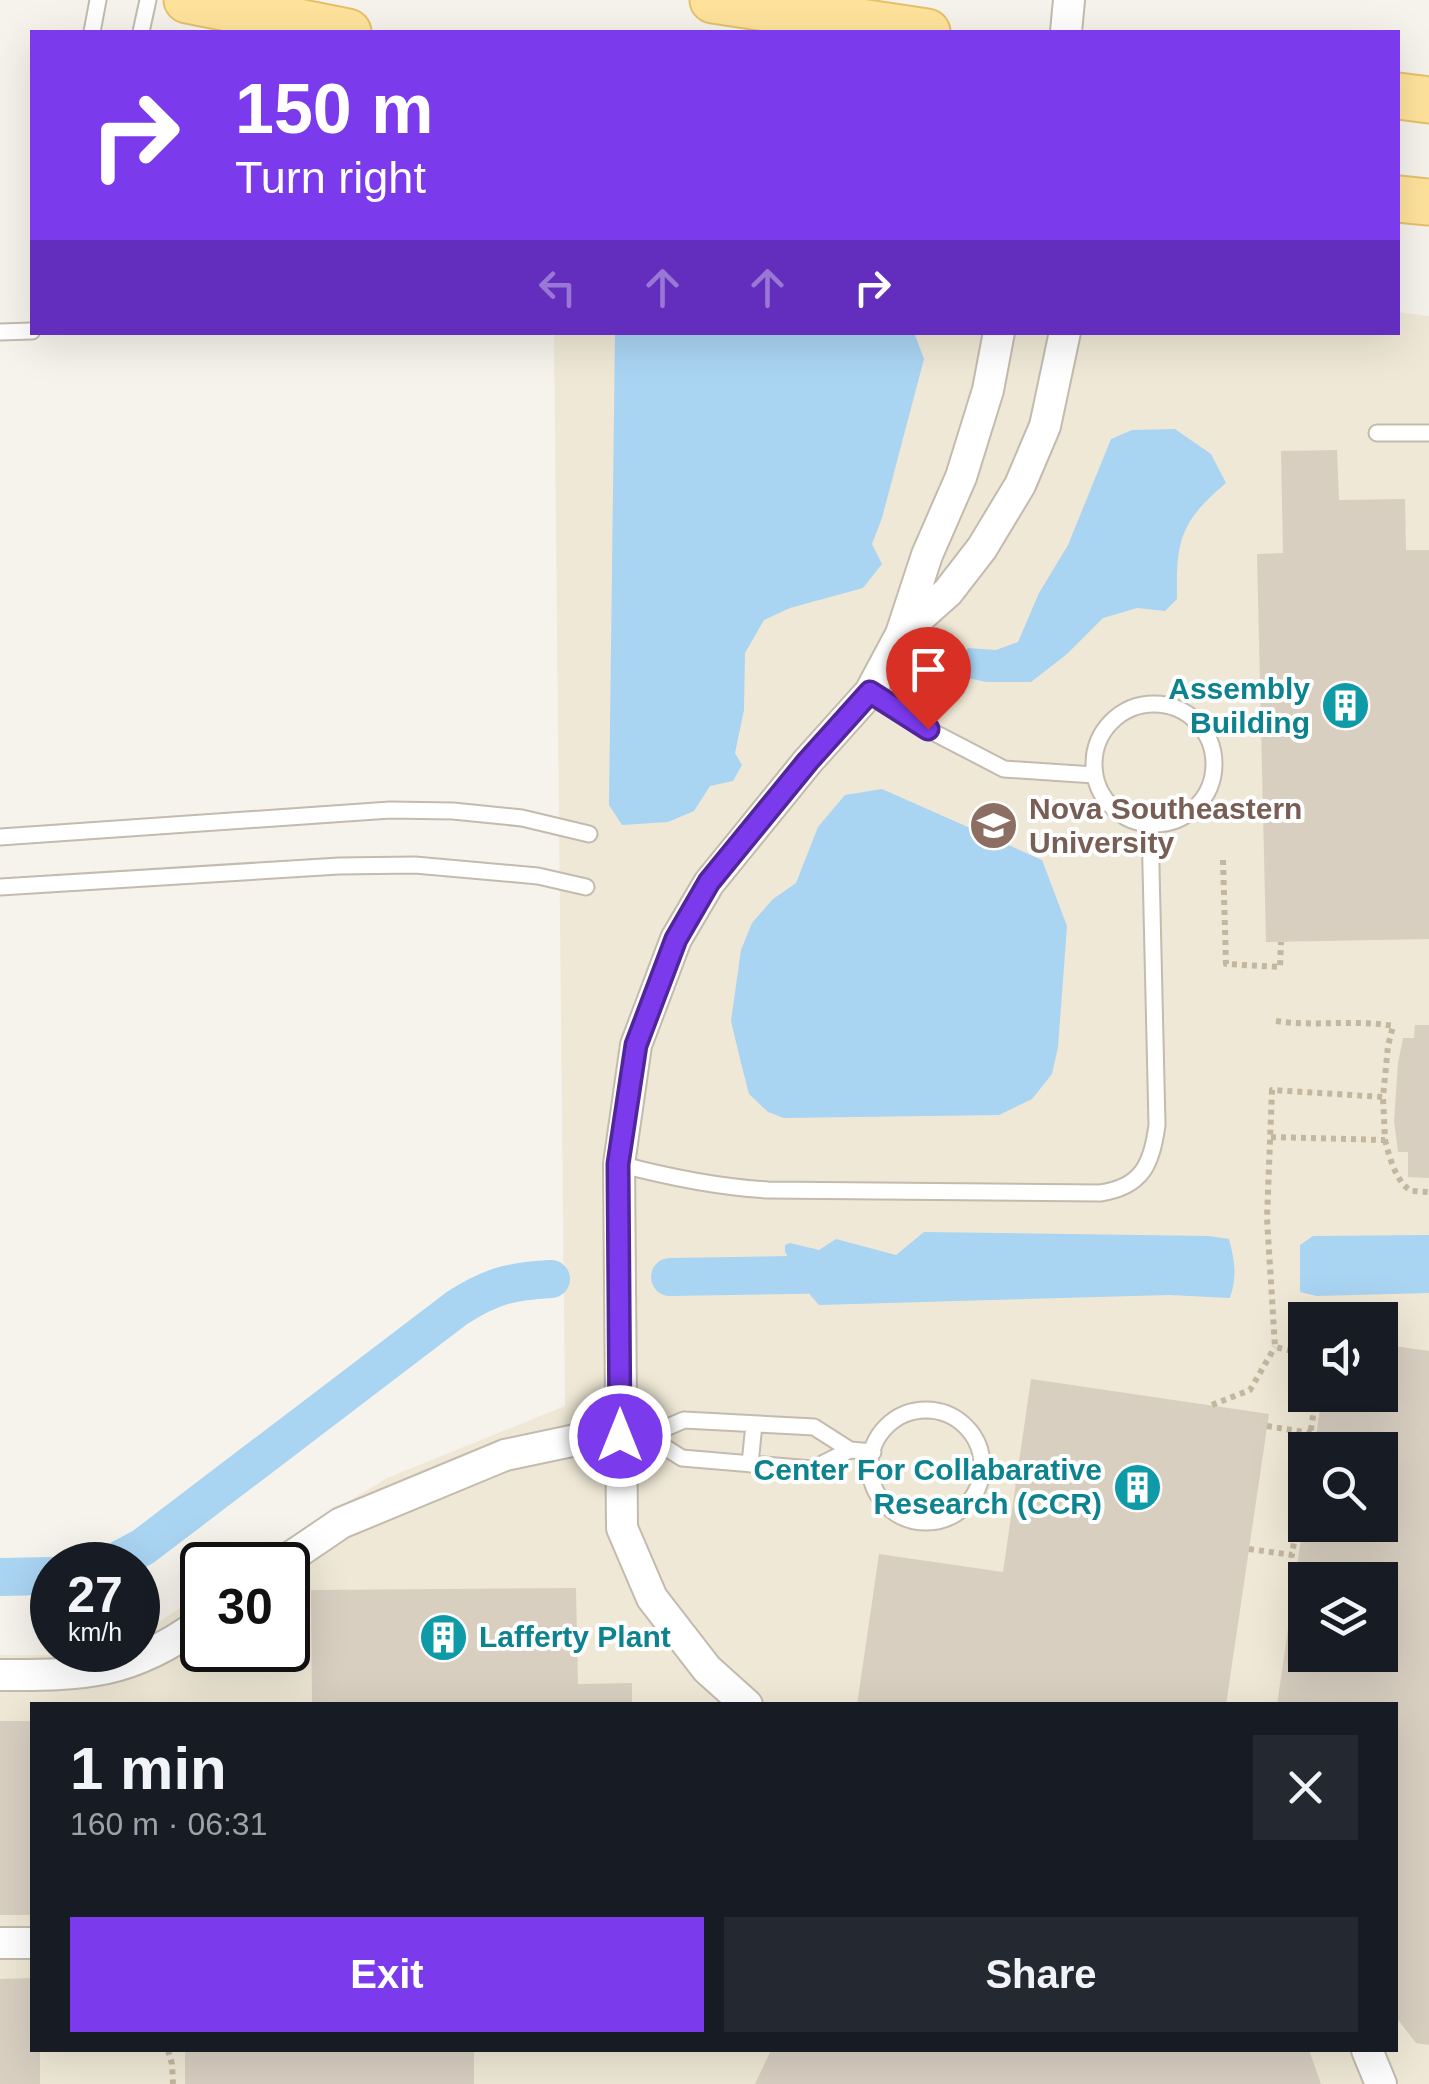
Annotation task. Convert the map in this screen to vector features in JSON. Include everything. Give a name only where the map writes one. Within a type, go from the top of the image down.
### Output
[{"type":"main road","points":[[187,0],[338,30]]},
{"type":"main road","points":[[712,0],[914,30]]},
{"type":"main road","points":[[1400,96],[1429,100]]},
{"type":"main road","points":[[1400,199],[1429,202]]},
{"type":"street","points":[[1066,30],[1070,0]]},
{"type":"street","points":[[744,1702],[708,1669],[652,1598],[622,1528],[633,1436],[618,1164],[636,1045],[676,939],[709,882],[870,692],[901,634],[927,556],[961,477],[988,390],[997,335]]},
{"type":"street","points":[[901,634],[948,592],[982,548],[1020,486],[1044,426],[1063,335]]},
{"type":"street","points":[[310,1544],[341,1523],[504,1455],[576,1440],[633,1436]]},
{"type":"street","points":[[0,1675],[100,1672],[137,1660],[180,1637]]},
{"type":"street","points":[[0,1943],[30,1943]]},
{"type":"street","points":[[1368,2052],[1381,2084]]},
{"type":"lane","points":[[92,30],[98,0]]},
{"type":"lane","points":[[141,30],[148,0]]},
{"type":"lane","points":[[0,332],[30,331]]},
{"type":"lane","points":[[1377,433],[1429,432]]},
{"type":"lane","points":[[870,692],[928,729],[1004,769],[1094,775]]},
{"type":"lane","points":[[1148,704],[1186,712],[1210,743],[1214,762],[1211,782],[1202,800],[1188,814],[1170,823],[1130,820],[1114,810],[1101,794],[1094,775],[1094,755],[1100,736],[1112,720],[1128,709],[1148,704]]},
{"type":"lane","points":[[0,838],[390,810],[522,818],[590,834]]},
{"type":"lane","points":[[618,1164],[674,1177],[768,1190],[1120,1190],[1145,1169],[1154,1151],[1157,1126],[1150,824]]},
{"type":"lane","points":[[0,886],[416,864],[538,876],[586,887]]},
{"type":"lane","points":[[916,1410],[935,1410],[953,1416],[968,1428],[978,1444],[980,1482],[960,1511],[944,1520],[909,1520],[893,1512],[880,1498],[870,1465],[873,1452],[883,1430],[898,1417],[916,1410]]},
{"type":"lane","points":[[633,1436],[684,1420],[814,1427],[850,1450],[873,1452]]},
{"type":"lane","points":[[750,1464],[754,1424]]},
{"type":"lane","points":[[633,1436],[682,1458],[812,1469],[850,1450]]},
{"type":"path","points":[[1224,860],[1226,964],[1280,967],[1280,942]]},
{"type":"path","points":[[1276,1021],[1371,1022],[1393,1026],[1383,1097],[1389,1155],[1404,1185],[1412,1191],[1429,1192]]},
{"type":"path","points":[[1212,1406],[1250,1390],[1275,1347],[1268,1218],[1272,1090],[1383,1097]]},
{"type":"path","points":[[1271,1137],[1386,1140]]},
{"type":"path","points":[[1275,1347],[1288,1350]]},
{"type":"path","points":[[1267,1426],[1306,1432]]},
{"type":"path","points":[[1249,1549],[1292,1555],[1294,1542]]},
{"type":"path","points":[[169,2052],[173,2084]]},
{"type":"shaded area","name":"Nova Southeastern University","points":[[1400,312],[1429,316],[1429,2084],[0,2084],[0,1655],[30,1655],[30,1672],[160,1672],[160,1621],[180,1608],[180,1672],[310,1672],[310,1542],[282,1542],[387,1478],[565,1406],[554,335],[1400,335]]},
{"type":"water","points":[[615,335],[915,335],[924,359],[872,544],[882,564],[863,588],[790,608],[764,620],[745,653],[744,710],[735,753],[742,765],[733,781],[710,786],[694,811],[668,822],[622,825],[609,805]]},
{"type":"water","points":[[1175,429],[1211,454],[1226,483],[1199,509],[1184,534],[1178,561],[1177,599],[1165,611],[1137,608],[1103,618],[1031,682],[986,682],[949,674],[968,648],[996,650],[1018,642],[1039,593],[1068,545],[1111,439],[1132,430]]},
{"type":"water","points":[[882,789],[1042,860],[1067,926],[1058,1047],[1052,1074],[1032,1099],[999,1115],[784,1118],[768,1112],[749,1094],[731,1021],[741,950],[752,923],[773,899],[796,883],[818,827],[845,795]]},
{"type":"water","points":[[924,1232],[1229,1239],[1234,1283],[1230,1298],[1169,1295],[819,1305],[785,1252],[785,1245],[790,1243],[819,1250],[836,1239],[896,1255]]},
{"type":"water","points":[[1429,1235],[1429,1293],[1317,1296],[1300,1292],[1300,1245],[1313,1236]]},
{"type":"building","name":"Assembly Building","points":[[1337,450],[1339,500],[1405,499],[1406,550],[1429,550],[1429,939],[1266,942],[1257,554],[1283,553],[1281,451]]},
{"type":"building","points":[[1415,1025],[1429,1025],[1429,1178],[1408,1177],[1408,1152],[1398,1152],[1394,1121],[1403,1038],[1414,1038]]},
{"type":"building","points":[[1398,1347],[1429,1351],[1429,2045],[1416,2043],[1398,2020],[1398,1702],[1277,1702],[1288,1629],[1288,1672],[1398,1672],[1398,1562],[1298,1562],[1301,1542],[1398,1542],[1398,1432],[1317,1432],[1320,1412],[1398,1412]]},
{"type":"building","name":"Center For Collabarative Research (CCR)","points":[[1031,1379],[1269,1414],[1226,1702],[857,1702],[879,1554],[1003,1572]]},
{"type":"building","name":"Lafferty Plant","points":[[576,1588],[578,1684],[632,1683],[632,1702],[312,1702],[311,1590]]},
{"type":"building","points":[[0,1721],[30,1721],[30,1915],[0,1915]]},
{"type":"building","points":[[30,1978],[30,2052],[40,2052],[40,2084],[0,2084],[0,1979]]},
{"type":"building","points":[[185,2052],[474,2052],[474,2084],[185,2084]]},
{"type":"building","points":[[770,2052],[1310,2052],[1321,2084],[755,2084]]},
{"type":"waterway","points":[[670,1277],[847,1274]]},
{"type":"waterway","points":[[150,1542],[457,1308],[502,1286],[551,1279]]},
{"type":"waterway","points":[[0,1577],[30,1576]]},
{"type":"place","name":"Assembly Building","points":[[1345,706]]},
{"type":"place","name":"Nova Southeastern University","points":[[994,826]]},
{"type":"place","name":"Center For Collabarative Research (CCR)","points":[[1137,1487]]},
{"type":"place","name":"Lafferty Plant","points":[[444,1637]]},
{"type":"route","points":[[620,1436],[618,1164],[636,1045],[676,939],[709,882],[870,692],[928,729]]}]
